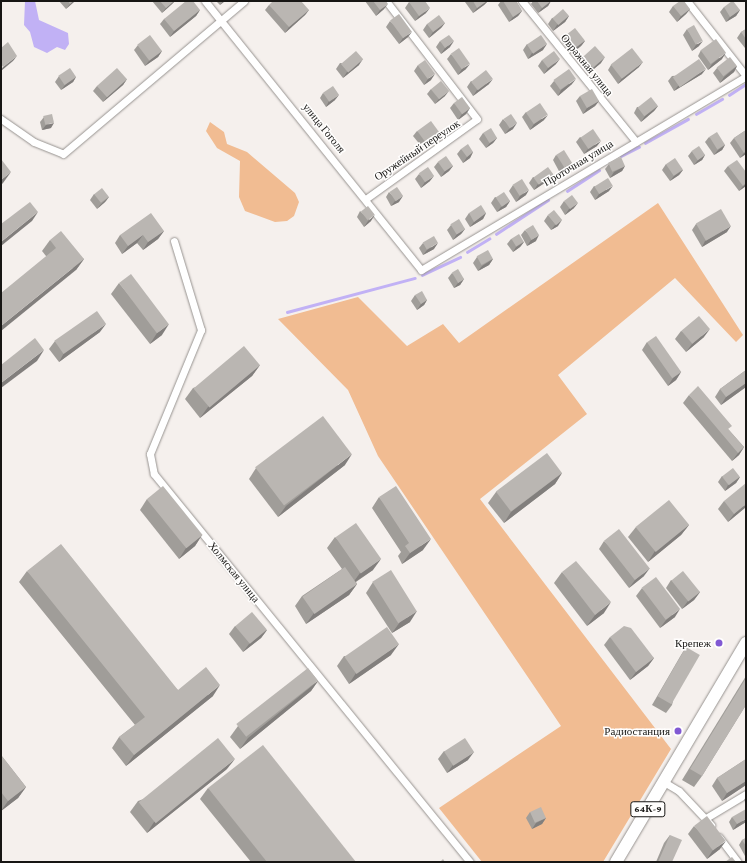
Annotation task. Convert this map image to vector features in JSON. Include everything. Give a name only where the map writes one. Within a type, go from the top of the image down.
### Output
[{"type":"main road","name":"64К-9","points":[[616,862],[746,643]]},
{"type":"street","name":"улица Гоголя","points":[[205,1],[222,19],[367,198],[411,262],[421,270]]},
{"type":"street","points":[[1,119],[34,142],[63,154],[244,1]]},
{"type":"street","name":"Оружейный переулок","points":[[367,198],[477,119],[386,1]]},
{"type":"street","name":"Овражная улица","points":[[522,1],[636,142]]},
{"type":"street","points":[[687,1],[746,76]]},
{"type":"street","name":"Проточная улица","points":[[421,270],[746,76]]},
{"type":"street","name":"Холмская улица","points":[[174,241],[200,330],[150,454],[154,474],[470,862]]},
{"type":"street","points":[[664,782],[706,818],[738,862]]},
{"type":"street","points":[[706,818],[746,794]]},
{"type":"shaded area","points":[[25,1],[35,1],[39,20],[68,33],[69,44],[65,50],[57,47],[47,53],[34,47],[30,32],[24,25]]},
{"type":"shaded area","points":[[210,122],[224,132],[227,144],[247,152],[295,193],[299,202],[294,216],[287,221],[275,222],[245,211],[239,197],[240,161],[217,148],[206,131]]},
{"type":"shaded area","points":[[658,203],[743,335],[736,342],[675,278],[558,375],[587,414],[480,499],[671,749],[603,862],[482,862],[439,808],[561,726],[378,456],[348,390],[278,319],[358,297],[407,346],[443,324],[459,343]]},
{"type":"building","points":[[160,1],[174,1],[166,8]]},
{"type":"building","points":[[186,1],[193,1],[200,10],[174,31],[164,19]]},
{"type":"building","points":[[273,1],[301,1],[309,10],[289,27],[269,5]]},
{"type":"building","points":[[373,1],[386,1],[388,4],[380,10]]},
{"type":"building","points":[[425,1],[430,8],[419,16],[409,2]]},
{"type":"building","points":[[473,1],[487,1],[477,8]]},
{"type":"building","points":[[503,1],[516,1],[522,11],[513,17]]},
{"type":"building","points":[[537,1],[551,1],[542,8]]},
{"type":"building","points":[[680,1],[684,1],[690,9],[681,16],[673,6]]},
{"type":"building","points":[[732,1],[740,10],[730,17],[724,7]]},
{"type":"building","points":[[563,9],[569,16],[558,25],[552,18]]},
{"type":"building","points":[[399,14],[412,32],[403,38],[390,20]]},
{"type":"building","points":[[439,15],[445,23],[433,32],[427,24]]},
{"type":"building","points":[[694,25],[703,41],[696,45],[687,29]]},
{"type":"building","points":[[575,28],[585,41],[575,49],[565,36]]},
{"type":"building","points":[[746,29],[746,39],[741,32]]},
{"type":"building","points":[[150,35],[162,51],[149,61],[137,45]]},
{"type":"building","points":[[449,35],[454,41],[445,48],[440,41]]},
{"type":"building","points":[[541,35],[547,44],[533,54],[527,45]]},
{"type":"building","points":[[716,39],[726,53],[711,64],[701,50]]},
{"type":"building","points":[[8,42],[17,56],[3,67],[1,64],[1,48]]},
{"type":"building","points":[[595,46],[605,57],[593,68],[583,57]]},
{"type":"building","points":[[459,48],[470,64],[462,69],[451,54]]},
{"type":"building","points":[[632,48],[643,62],[622,79],[611,65]]},
{"type":"building","points":[[356,51],[363,59],[348,72],[341,64]]},
{"type":"building","points":[[554,51],[560,59],[548,68],[542,60]]},
{"type":"building","points":[[730,57],[737,66],[723,76],[717,67]]},
{"type":"building","points":[[699,59],[706,69],[680,87],[673,77]]},
{"type":"building","points":[[425,60],[435,74],[428,79],[418,65]]},
{"type":"building","points":[[70,68],[76,77],[65,85],[58,76]]},
{"type":"building","points":[[117,68],[127,79],[107,97],[97,86]]},
{"type":"building","points":[[569,69],[576,79],[560,90],[553,80]]},
{"type":"building","points":[[486,70],[493,79],[478,90],[471,82]]},
{"type":"building","points":[[441,81],[449,91],[439,99],[431,89]]},
{"type":"building","points":[[333,86],[339,95],[329,102],[323,93]]},
{"type":"building","points":[[592,89],[599,101],[587,108],[580,96]]},
{"type":"building","points":[[462,97],[470,108],[462,114],[454,103]]},
{"type":"building","points":[[651,97],[658,106],[644,116],[638,107]]},
{"type":"building","points":[[540,103],[548,115],[534,124],[526,113]]},
{"type":"building","points":[[52,114],[54,123],[45,125],[43,116]]},
{"type":"building","points":[[511,114],[517,123],[510,128],[504,119]]},
{"type":"building","points":[[431,121],[439,132],[425,142],[417,131]]},
{"type":"building","points":[[491,128],[497,138],[489,143],[483,133]]},
{"type":"building","points":[[593,129],[601,141],[588,149],[581,137]]},
{"type":"building","points":[[746,130],[746,151],[744,153],[734,138]]},
{"type":"building","points":[[717,132],[725,145],[717,149],[709,137]]},
{"type":"building","points":[[468,144],[473,152],[467,157],[461,149]]},
{"type":"building","points":[[699,146],[705,155],[698,160],[692,151]]},
{"type":"building","points":[[564,150],[572,163],[564,167],[556,155]]},
{"type":"building","points":[[446,156],[453,166],[445,172],[438,162]]},
{"type":"building","points":[[621,157],[625,166],[612,172],[608,163]]},
{"type":"building","points":[[675,158],[683,170],[674,176],[666,164]]},
{"type":"building","points":[[1,159],[11,172],[1,180]]},
{"type":"building","points":[[737,160],[746,172],[746,183],[743,186],[728,166]]},
{"type":"building","points":[[428,167],[434,176],[425,182],[419,173]]},
{"type":"building","points":[[548,167],[553,174],[539,185],[533,178]]},
{"type":"building","points":[[608,178],[613,186],[599,194],[594,186]]},
{"type":"building","points":[[522,179],[529,190],[520,196],[513,185]]},
{"type":"building","points":[[397,187],[403,196],[396,201],[390,192]]},
{"type":"building","points":[[102,188],[109,197],[101,203],[94,194]]},
{"type":"building","points":[[504,192],[510,201],[502,207],[496,198]]},
{"type":"building","points":[[572,195],[578,203],[570,209],[564,201]]},
{"type":"building","points":[[30,202],[38,212],[1,242],[1,224]]},
{"type":"building","points":[[481,205],[486,213],[474,222],[469,213]]},
{"type":"building","points":[[368,206],[375,215],[368,220],[361,212]]},
{"type":"building","points":[[721,209],[731,226],[706,241],[696,224]]},
{"type":"building","points":[[554,210],[562,220],[556,225],[548,215]]},
{"type":"building","points":[[151,213],[164,231],[148,242],[143,235],[128,246],[120,235]]},
{"type":"building","points":[[459,219],[465,229],[457,234],[450,224]]},
{"type":"building","points":[[533,225],[539,235],[531,240],[525,230]]},
{"type":"building","points":[[61,231],[84,259],[1,326],[1,293],[56,248],[50,240]]},
{"type":"building","points":[[519,234],[524,242],[516,246],[511,239]]},
{"type":"building","points":[[434,236],[438,243],[427,249],[423,242]]},
{"type":"building","points":[[488,250],[493,259],[481,265],[477,256]]},
{"type":"building","points":[[458,269],[464,279],[458,283],[452,273]]},
{"type":"building","points":[[131,274],[169,324],[157,333],[119,283]]},
{"type":"building","points":[[422,291],[427,300],[421,304],[415,295]]},
{"type":"building","points":[[97,311],[106,324],[64,354],[54,341]]},
{"type":"building","points":[[699,316],[710,329],[692,344],[681,331]]},
{"type":"building","points":[[656,336],[681,372],[672,378],[647,342]]},
{"type":"building","points":[[35,338],[44,350],[1,383],[1,365]]},
{"type":"building","points":[[244,346],[260,365],[210,408],[193,388]]},
{"type":"building","points":[[746,370],[746,383],[726,397],[720,389]]},
{"type":"building","points":[[698,386],[732,426],[728,429],[744,447],[738,453],[689,395]]},
{"type":"building","points":[[323,416],[352,454],[284,505],[255,467]]},
{"type":"building","points":[[547,453],[562,473],[511,511],[496,492]]},
{"type":"building","points":[[733,468],[740,477],[729,485],[722,477]]},
{"type":"building","points":[[746,483],[746,504],[734,514],[724,501]]},
{"type":"building","points":[[163,486],[203,535],[186,548],[147,499]]},
{"type":"building","points":[[396,486],[431,539],[410,553],[405,546],[409,543],[379,497]]},
{"type":"building","points":[[669,500],[689,525],[656,552],[636,527]]},
{"type":"building","points":[[356,523],[381,559],[361,573],[336,537]]},
{"type":"building","points":[[619,529],[650,568],[635,580],[604,541]]},
{"type":"building","points":[[61,544],[178,690],[206,667],[220,685],[134,755],[119,737],[145,717],[27,571]]},
{"type":"building","points":[[576,561],[611,602],[595,615],[562,572]]},
{"type":"building","points":[[345,567],[357,584],[314,614],[302,597]]},
{"type":"building","points":[[391,570],[417,612],[398,623],[372,582]]},
{"type":"building","points":[[683,571],[700,592],[688,601],[671,580]]},
{"type":"building","points":[[656,577],[680,609],[666,620],[642,588]]},
{"type":"building","points":[[252,612],[267,630],[250,644],[235,626]]},
{"type":"building","points":[[624,626],[631,628],[654,658],[636,672],[610,637]]},
{"type":"building","points":[[387,627],[399,644],[356,674],[344,657]]},
{"type":"building","points":[[686,647],[700,655],[671,704],[658,696]]},
{"type":"building","points":[[308,668],[318,681],[246,737],[236,724]]},
{"type":"building","points":[[746,678],[746,705],[702,776],[690,769]]},
{"type":"building","points":[[218,738],[235,759],[156,823],[139,802]]},
{"type":"building","points":[[465,738],[474,752],[453,766],[444,752]]},
{"type":"building","points":[[263,745],[356,862],[267,862],[208,788]]},
{"type":"building","points":[[1,755],[26,787],[8,801],[1,792]]},
{"type":"building","points":[[746,759],[746,781],[727,793],[717,778]]},
{"type":"building","points":[[541,807],[546,818],[535,823],[530,812]]},
{"type":"building","points":[[746,809],[746,819],[737,824],[732,817]]},
{"type":"building","points":[[707,816],[726,841],[713,850],[694,826]]},
{"type":"building","points":[[670,835],[682,840],[672,862],[658,862]]},
{"type":"building","points":[[746,838],[746,846],[742,840]]},
{"type":"building","points":[[732,857],[736,862],[725,862]]},
{"type":"waterway","points":[[729,95],[746,84]]},
{"type":"waterway","points":[[696,114],[722,99]]},
{"type":"waterway","points":[[645,143],[688,119]]},
{"type":"waterway","points":[[621,156],[639,147]]},
{"type":"waterway","points":[[567,191],[599,170]]},
{"type":"waterway","points":[[496,234],[548,200]]},
{"type":"waterway","points":[[467,252],[489,239]]},
{"type":"waterway","points":[[422,275],[460,257]]},
{"type":"waterway","points":[[287,312],[415,278]]},
{"type":"place","name":"Крепеж","points":[[719,643]]},
{"type":"place","name":"Радиостанция","points":[[678,731]]}]
